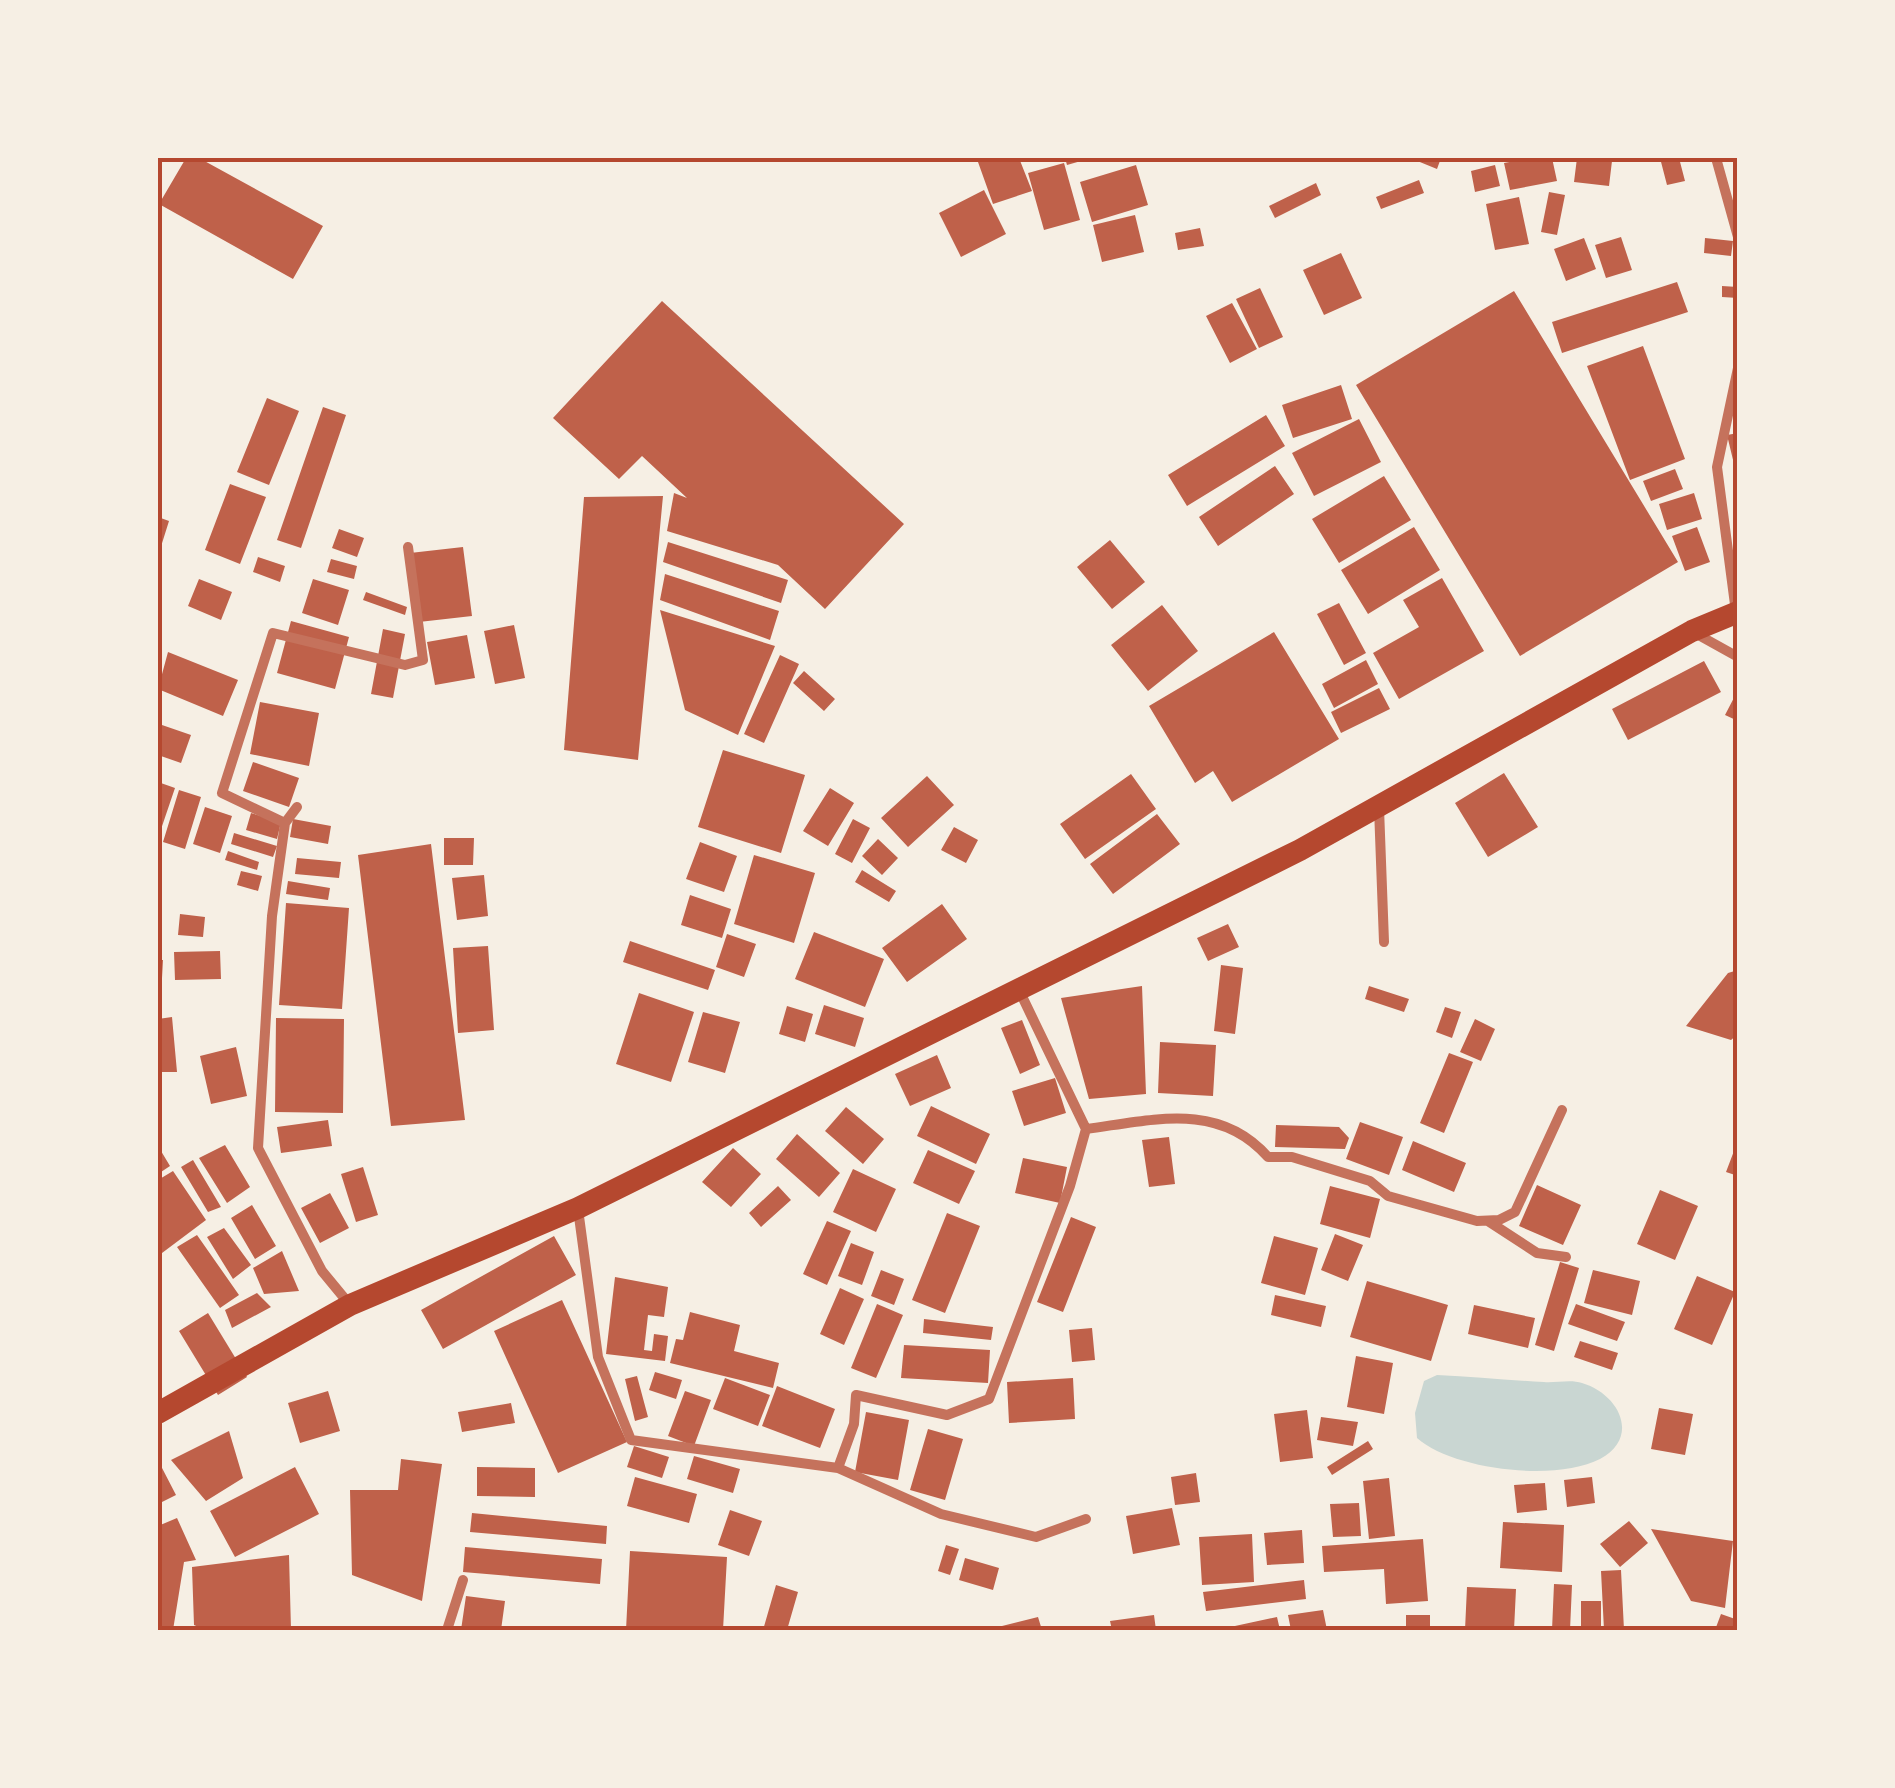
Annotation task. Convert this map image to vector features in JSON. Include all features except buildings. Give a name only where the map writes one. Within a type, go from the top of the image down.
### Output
[{"type":"main road","points":[[158,1412],[350,1306],[578,1208],[1378,807],[1692,631],[1737,612]]},
{"type":"street","points":[[1716,158],[1738,236]]},
{"type":"street","points":[[1737,612],[1717,467],[1738,368]]},
{"type":"street","points":[[285,823],[222,793],[273,633],[405,665],[423,660],[408,546]]},
{"type":"street","points":[[1692,631],[1738,657]]},
{"type":"street","points":[[297,807],[285,823],[262,1034],[258,1148],[322,1271],[350,1306]]},
{"type":"street","points":[[1378,807],[1384,942]]},
{"type":"street","points":[[838,1468],[854,1424],[856,1395],[947,1415],[990,1399],[1070,1186],[1086,1129],[1018,987]]},
{"type":"street","points":[[1478,1221],[1500,1220],[1515,1212],[1562,1110]]},
{"type":"street","points":[[1086,1129],[1204,1118],[1248,1134],[1268,1158],[1292,1157],[1370,1180],[1388,1196],[1491,1222],[1538,1253],[1566,1256]]},
{"type":"street","points":[[578,1208],[598,1357],[631,1440],[838,1468],[940,1514],[1036,1537],[1086,1519]]},
{"type":"street","points":[[447,1630],[463,1580]]},
{"type":"shaded area","points":[[1437,1375],[1582,1383],[1606,1396],[1615,1406],[1622,1428],[1620,1439],[1600,1459],[1558,1470],[1506,1469],[1455,1458],[1417,1438],[1415,1413],[1424,1381]]}]
